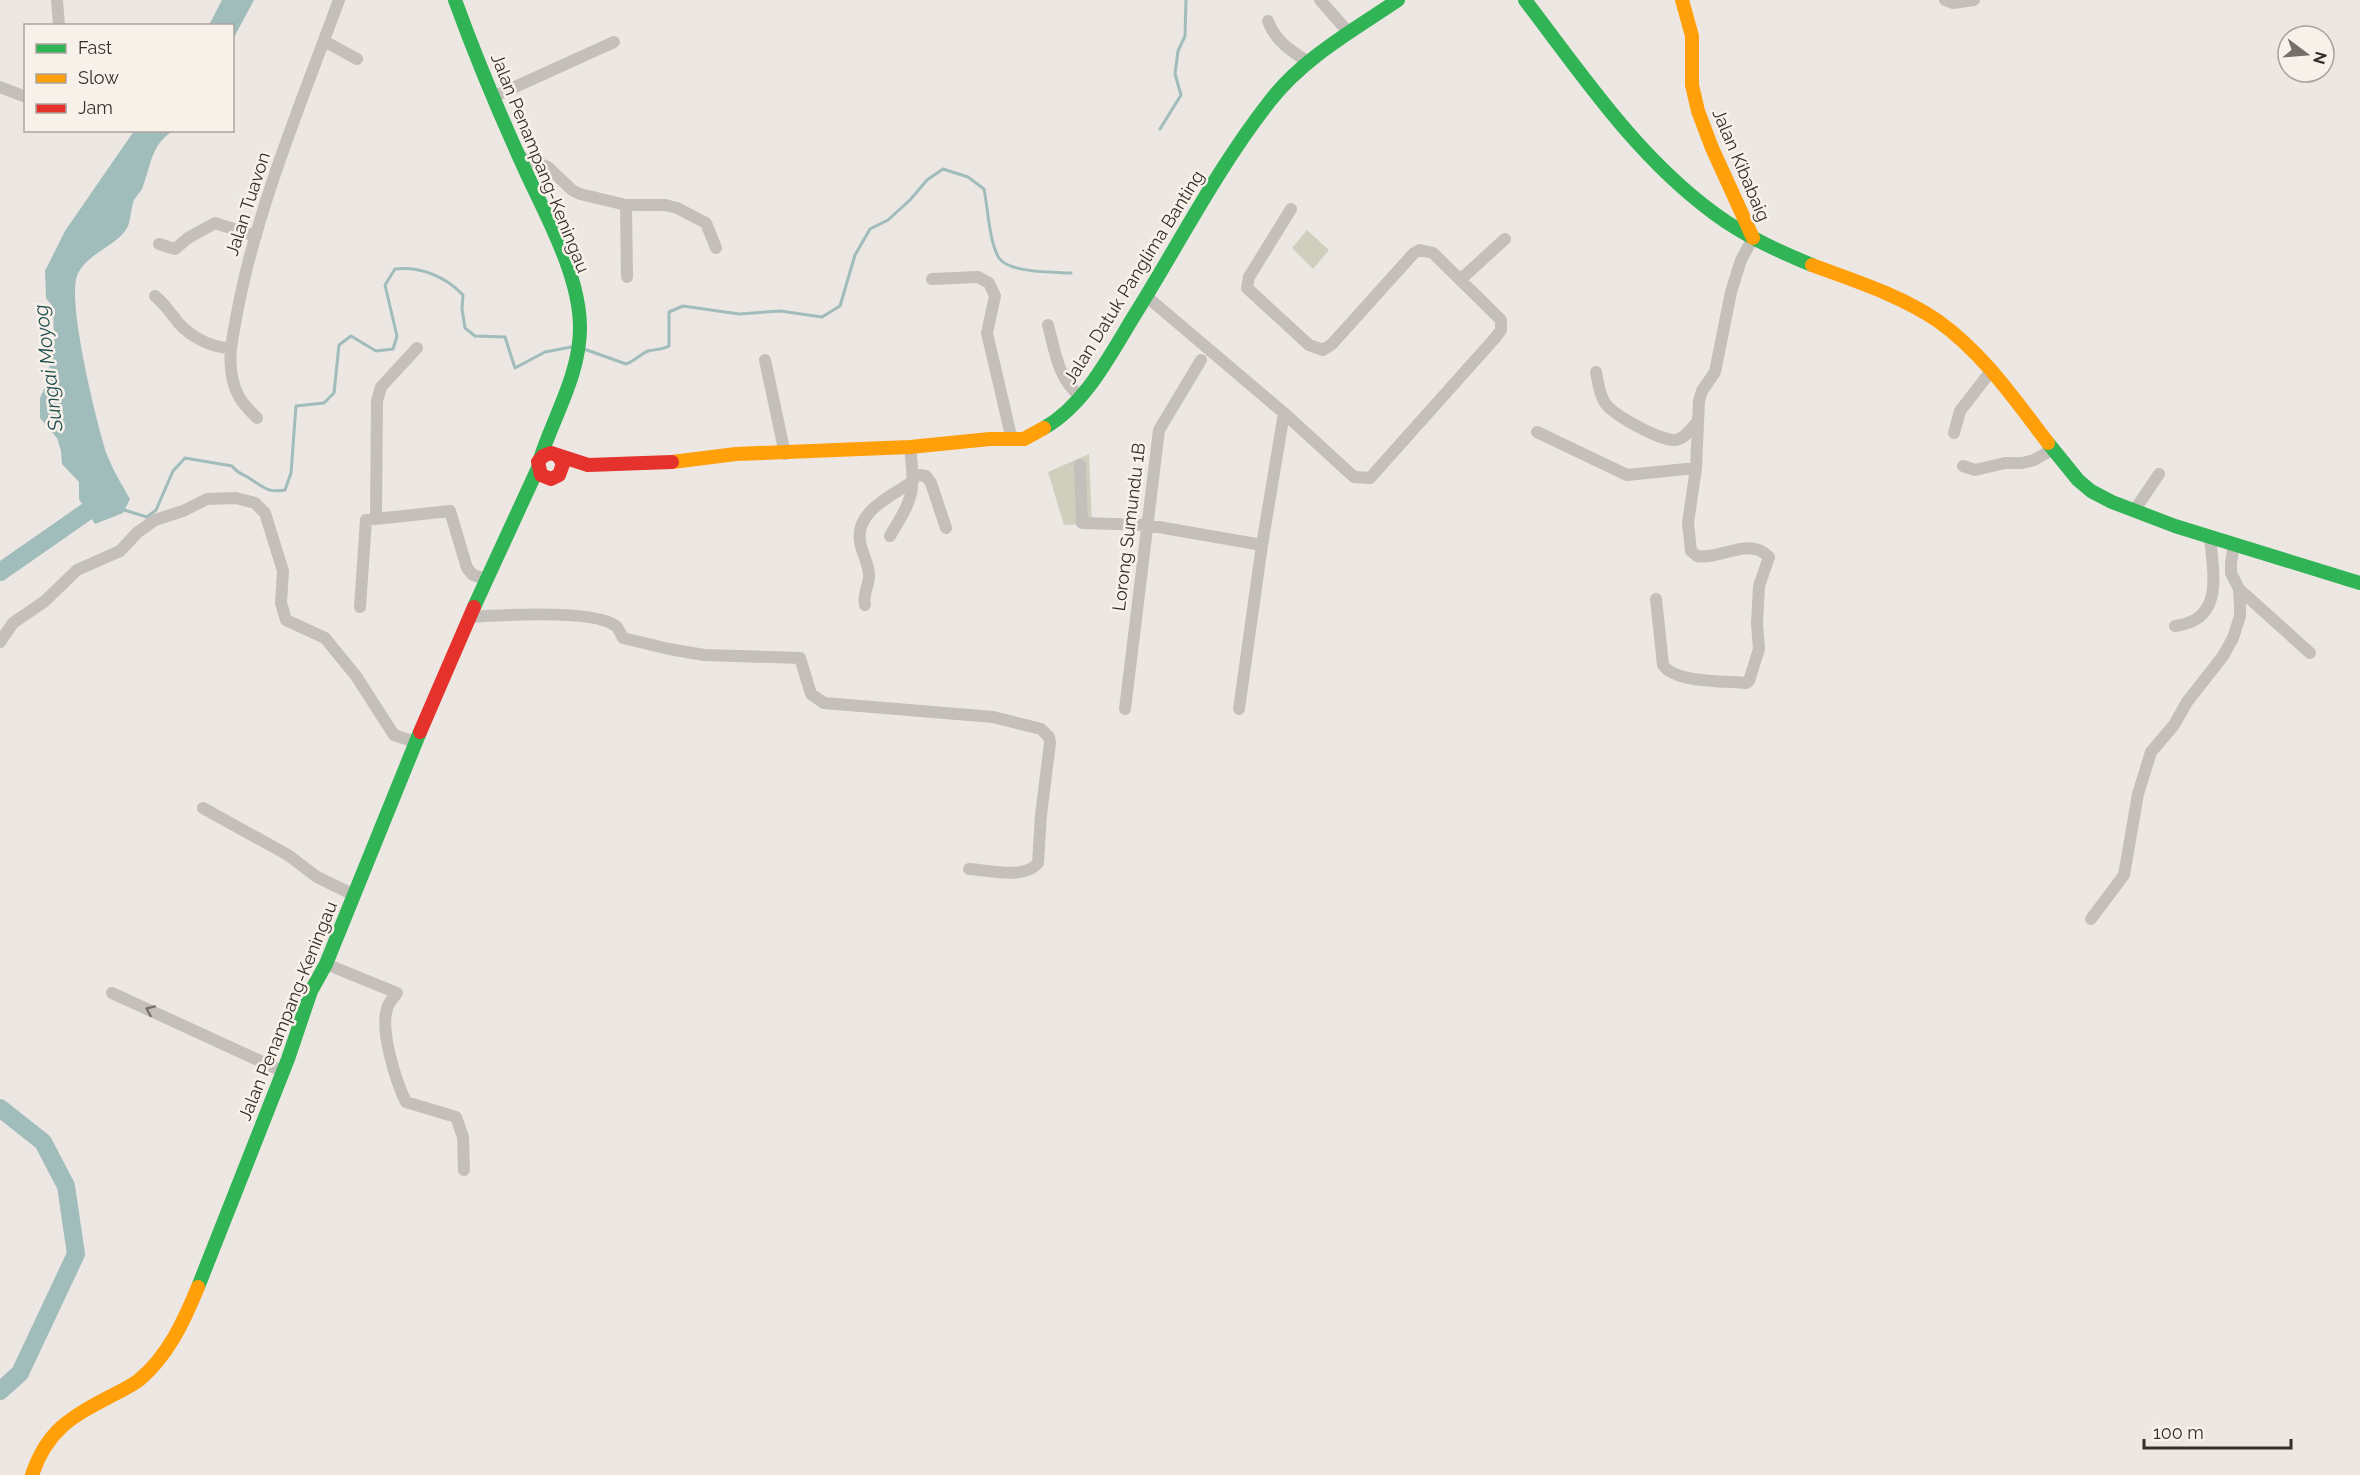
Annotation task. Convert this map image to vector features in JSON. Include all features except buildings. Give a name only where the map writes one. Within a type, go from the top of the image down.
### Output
[{"type":"main road","name":"Jalan Penampang-Keningau","points":[[32,1475],[41,1449],[57,1428],[69,1418],[137,1382],[167,1350],[185,1319],[311,991],[326,964],[415,742],[539,463],[574,368],[580,330],[575,299],[566,268],[493,97],[455,0]]},
{"type":"main road","name":"Jalan Datuk Panglima Banting","points":[[557,456],[575,459],[588,465],[673,462],[736,454],[785,454],[910,447],[990,439],[1024,439],[1056,421],[1080,396],[1109,356],[1250,129],[1276,93],[1294,72],[1398,0]]},
{"type":"main road","points":[[1525,0],[1591,88],[1657,166],[1701,204],[1753,238],[1783,253],[1850,278],[1917,308],[1967,344],[2072,474],[2091,491],[2134,511],[2210,537],[2360,583]]},
{"type":"main road","name":"Jalan Kibabaig","points":[[1682,0],[1692,37],[1690,69],[1693,92],[1721,174],[1739,203],[1753,238]]},
{"type":"main road","name":"Jalan Penampang-Keningau","points":[[557,456],[560,411]]},
{"type":"main road","points":[[547,454],[557,456],[563,468],[555,477],[544,477],[539,463],[547,454]]},
{"type":"main road","name":"Jalan Datuk Panglima Banting","points":[[555,477],[574,473],[588,465]]},
{"type":"main road","name":"Jalan Penampang-Keningau","points":[[518,509],[555,477]]},
{"type":"street","points":[[57,0],[59,24]]},
{"type":"street","name":"Jalan Tuavon","points":[[258,418],[238,399],[232,379],[230,348],[243,278],[339,0]]},
{"type":"street","points":[[1320,0],[1349,33]]},
{"type":"street","points":[[1945,0],[1953,3],[1974,0]]},
{"type":"street","points":[[1268,21],[1271,31],[1281,43],[1308,63]]},
{"type":"street","points":[[324,41],[357,59]]},
{"type":"street","points":[[493,97],[614,42]]},
{"type":"street","points":[[0,87],[24,96]]},
{"type":"street","points":[[519,156],[548,167],[580,195],[626,205],[677,207],[706,223],[716,248]]},
{"type":"street","points":[[626,205],[627,277]]},
{"type":"street","points":[[1146,296],[1284,413],[1354,477],[1370,478],[1501,330],[1501,320],[1433,254],[1420,250],[1414,253],[1332,344],[1323,350],[1309,345],[1247,288],[1249,277],[1291,209]]},
{"type":"street","points":[[159,244],[175,249],[188,238],[215,223],[256,236]]},
{"type":"street","points":[[1460,280],[1505,238]]},
{"type":"street","points":[[1656,599],[1663,665],[1667,670],[1681,677],[1746,683],[1749,681],[1759,649],[1757,623],[1759,586],[1769,557],[1764,551],[1741,548],[1702,557],[1697,556],[1691,551],[1688,523],[1696,468],[1697,422],[1701,395],[1715,372],[1736,276],[1753,238]]},
{"type":"street","points":[[932,279],[978,277],[984,279],[993,288],[995,296],[987,333],[1012,440]]},
{"type":"street","points":[[155,296],[166,305],[175,319],[204,342],[220,348],[230,348]]},
{"type":"street","points":[[1048,326],[1062,376],[1071,389],[1080,396]]},
{"type":"street","points":[[376,519],[377,401],[381,387],[417,348]]},
{"type":"street","points":[[765,360],[785,454]]},
{"type":"street","name":"Lorong Sumundu 1B","points":[[1125,709],[1159,430],[1201,360]]},
{"type":"street","points":[[1954,433],[1960,411],[1991,371]]},
{"type":"street","points":[[1596,372],[1600,394],[1610,409],[1661,438],[1675,440],[1683,437],[1697,422]]},
{"type":"street","points":[[1239,709],[1262,545],[1284,413]]},
{"type":"street","points":[[1537,432],[1627,475],[1696,468]]},
{"type":"street","points":[[890,536],[908,508],[912,497],[910,447]]},
{"type":"street","points":[[1963,466],[1975,470],[2005,463],[2022,463],[2034,460],[2053,449]]},
{"type":"street","points":[[1080,465],[1082,523],[1147,525],[1262,545]]},
{"type":"street","points":[[2134,511],[2159,474]]},
{"type":"street","points":[[865,606],[863,597],[870,577],[860,542],[860,530],[866,517],[876,506],[913,478],[926,476],[931,483],[946,528]]},
{"type":"street","points":[[0,642],[13,623],[45,601],[77,570],[120,551],[138,532],[155,520],[183,511],[207,499],[236,498],[255,503],[265,513],[283,571],[281,603],[286,620],[325,638],[356,676],[394,735],[415,742]]},
{"type":"street","points":[[360,607],[366,520],[450,511],[467,568],[473,575],[486,579]]},
{"type":"street","points":[[2175,626],[2185,625],[2196,619],[2211,601],[2214,585],[2210,537]]},
{"type":"street","points":[[2234,544],[2231,573],[2239,589],[2310,653]]},
{"type":"street","points":[[2091,919],[2124,875],[2138,794],[2151,752],[2174,725],[2187,702],[2223,656],[2233,638],[2240,616],[2239,589]]},
{"type":"street","points":[[470,617],[559,614],[590,618],[615,626],[624,638],[669,649],[704,655],[800,658],[812,694],[824,703],[993,717],[1041,729],[1049,737],[1050,743],[1038,863],[1022,873],[969,868]]},
{"type":"street","points":[[203,808],[288,855],[316,877],[354,895]]},
{"type":"street","points":[[326,964],[397,993],[389,1003],[385,1016],[389,1050],[399,1089],[406,1102],[456,1118],[463,1137],[464,1170]]},
{"type":"street","points":[[112,993],[282,1071]]},
{"type":"green space","points":[[1307,230],[1329,250],[1313,269],[1292,248]]},
{"type":"green space","points":[[1089,454],[1092,524],[1064,525],[1048,472]]},
{"type":"water","points":[[222,0],[254,0],[234,37],[234,24],[210,24]]},
{"type":"water","points":[[133,132],[172,132],[156,149],[142,189],[134,200],[124,233],[87,261],[77,276],[76,311],[84,364],[107,455],[130,499],[123,513],[95,524],[79,499],[79,482],[62,464],[57,438],[40,418],[40,398],[49,378],[50,347],[54,338],[53,307],[46,298],[45,271],[65,231]]},
{"type":"waterway","points":[[1160,129],[1181,95],[1175,74],[1178,51],[1185,36],[1186,0]]},
{"type":"waterway","points":[[584,349],[626,364],[648,351],[669,346],[669,312],[683,306],[739,314],[780,311],[822,317],[840,306],[855,255],[870,229],[888,220],[927,180],[943,169],[968,177],[984,189],[993,243],[999,258],[1004,263],[1032,271],[1071,273]]},
{"type":"waterway","points":[[121,509],[147,517],[156,510],[173,471],[185,458],[232,466],[239,473],[267,489],[285,490],[291,473],[296,406],[324,403],[334,393],[339,345],[351,336],[376,351],[393,349],[397,336],[385,285],[395,269],[423,271],[449,283],[463,295],[462,309],[465,328],[475,336],[505,337],[515,368],[545,352],[571,347]]},
{"type":"waterway","name":"Sungai Moyog","points":[[0,572],[102,501],[100,495]]},
{"type":"waterway","name":"Sungai Moyog","points":[[0,1108],[43,1142],[66,1186],[76,1254],[20,1373],[0,1391]]},
{"type":"traffic: fast","points":[[455,0],[495,101],[559,243],[574,286],[578,307],[580,328],[576,362],[540,459]]},
{"type":"traffic: fast","points":[[1044,428],[1072,406],[1095,378],[1233,152],[1270,101],[1313,58],[1398,0]]},
{"type":"traffic: fast","points":[[1525,0],[1612,114],[1687,192],[1738,229],[1774,249],[1812,265]]},
{"type":"traffic: fast","points":[[2048,443],[2078,480],[2091,491],[2112,502],[2175,526],[2360,583]]},
{"type":"traffic: fast","points":[[474,607],[538,468]]},
{"type":"traffic: fast","points":[[198,1287],[288,1059],[311,991],[326,964],[420,732]]},
{"type":"traffic: slow","points":[[1682,0],[1692,36],[1692,85],[1698,111],[1712,148],[1753,238]]},
{"type":"traffic: slow","points":[[1812,265],[1893,296],[1938,321],[1984,362],[2048,443]]},
{"type":"traffic: slow","points":[[672,462],[736,454],[910,447],[990,439],[1024,439],[1044,428]]},
{"type":"traffic: slow","points":[[32,1475],[45,1447],[72,1418],[136,1382],[149,1371],[167,1349],[198,1287]]},
{"type":"traffic: jam","points":[[559,457],[563,464],[559,475],[551,479],[541,475],[538,462],[543,456],[551,453],[588,465],[672,462]]},
{"type":"traffic: jam","points":[[420,732],[474,607]]}]
